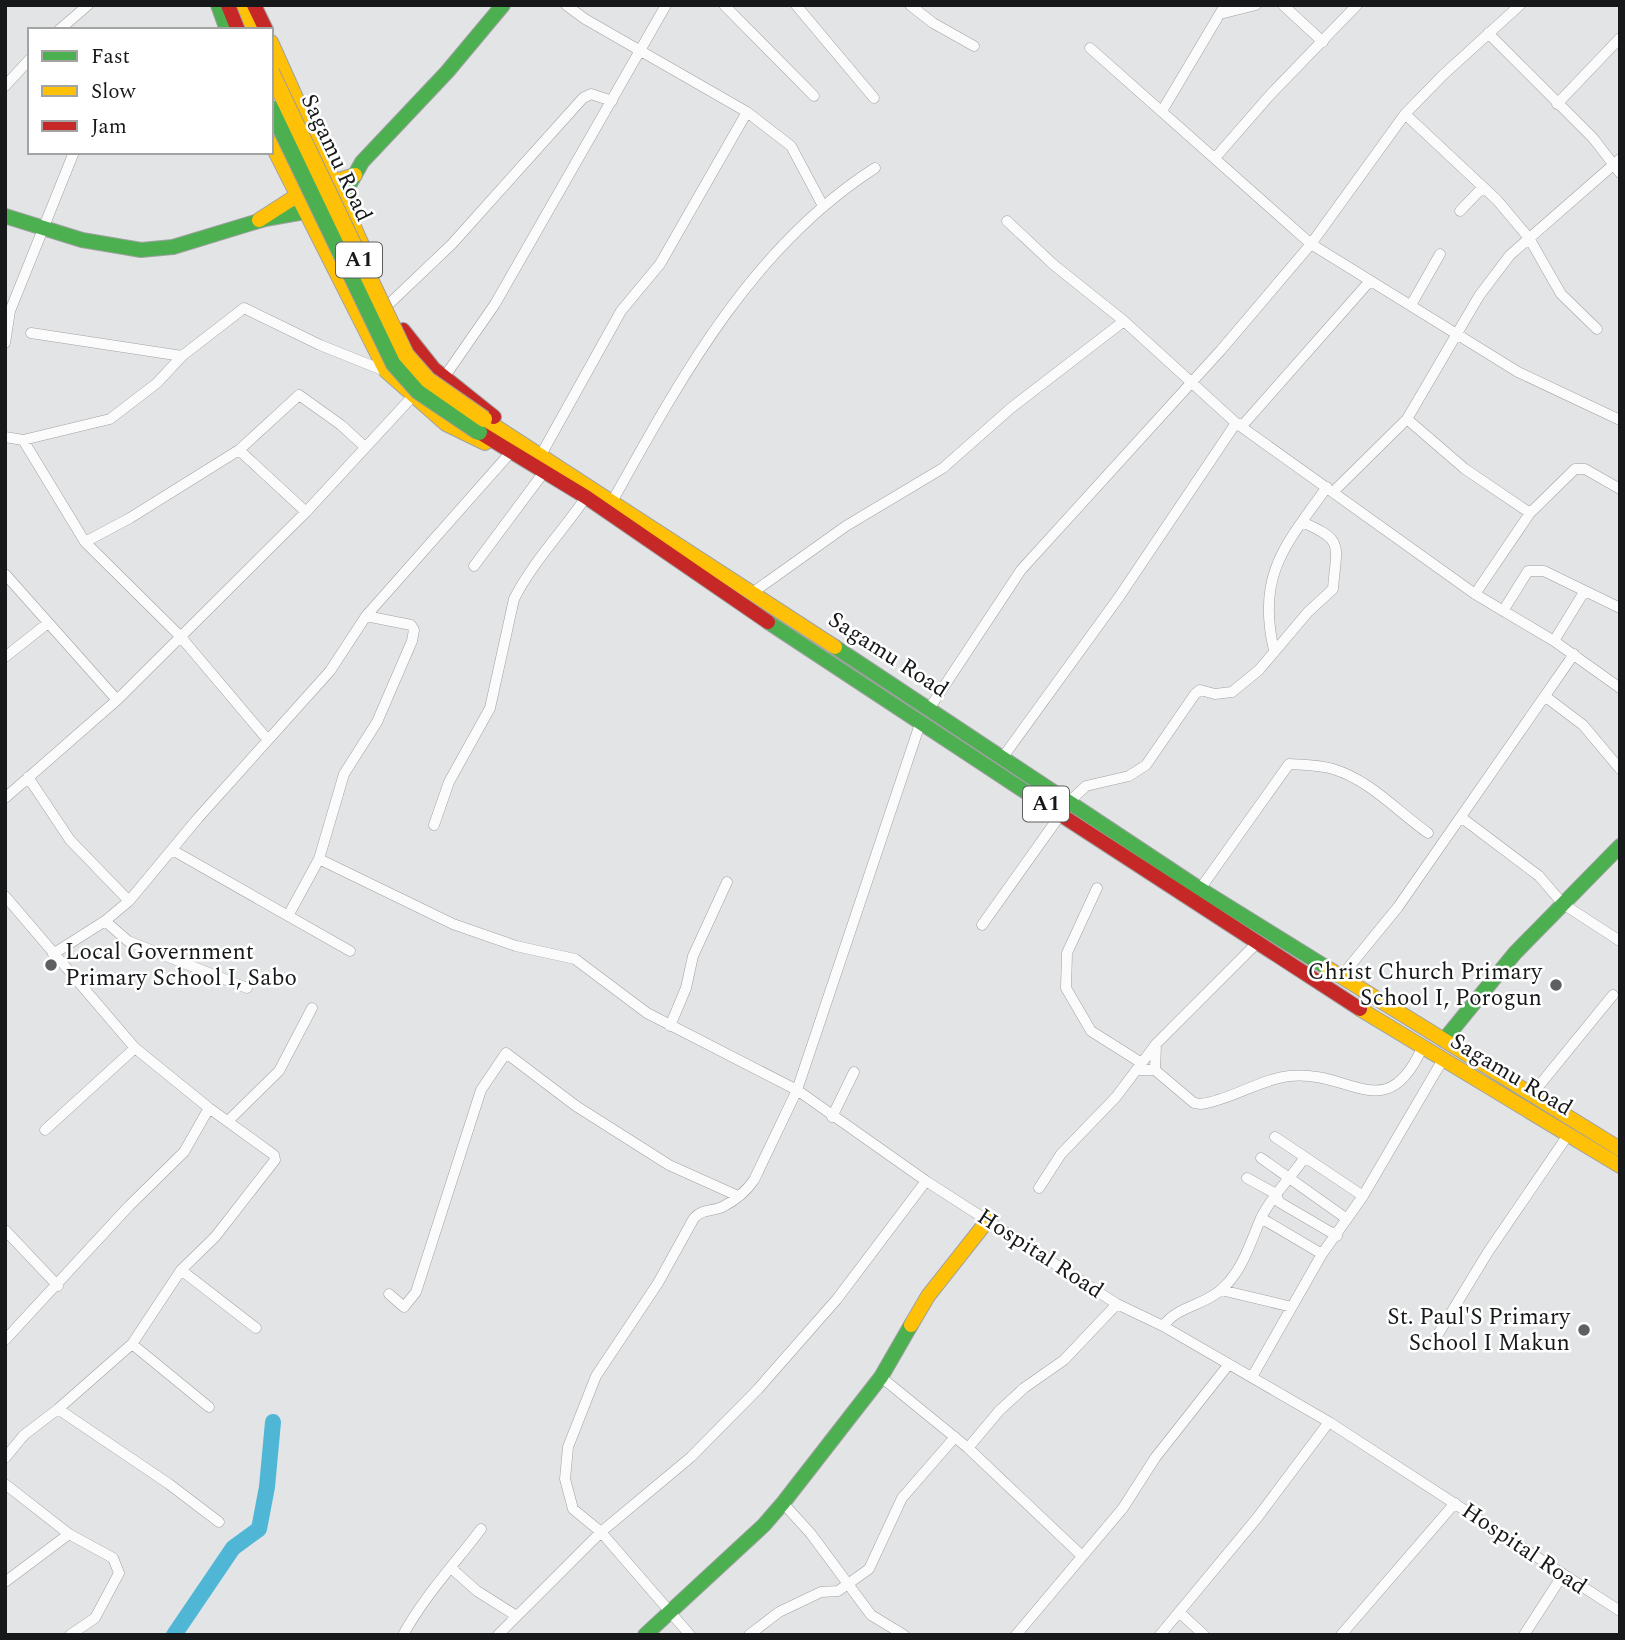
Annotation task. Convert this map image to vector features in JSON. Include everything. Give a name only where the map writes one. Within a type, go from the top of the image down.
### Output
[{"type":"main road","points":[[218,5],[226,28]]},
{"type":"main road","points":[[228,5],[237,28]]},
{"type":"main road","points":[[5,216],[116,249],[139,250],[162,248],[258,221],[306,214],[342,198],[362,162],[447,72],[503,5]]},
{"type":"main road","points":[[254,28],[257,7]]},
{"type":"main road","points":[[257,7],[265,28]]},
{"type":"main road","points":[[273,46],[389,304],[412,348],[443,379],[492,415],[504,442],[480,442],[448,424],[412,397],[386,371],[273,147]]},
{"type":"main road","name":"Sagamu Road","points":[[273,76],[406,355],[428,380],[482,425],[544,472],[925,715],[1065,808],[1257,943],[1442,1061],[1620,1166]]},
{"type":"main road","name":"Sagamu Road","points":[[273,112],[394,364],[418,391],[482,425]]},
{"type":"main road","points":[[258,221],[296,192],[332,178],[355,175]]},
{"type":"main road","name":"Sagamu Road","points":[[504,442],[541,453],[752,593],[925,715],[1003,757],[1065,808],[1340,978],[1533,1093],[1620,1149]]},
{"type":"main road","points":[[1444,1040],[1515,953],[1620,846]]},
{"type":"main road","points":[[1384,1024],[1392,1009]]},
{"type":"main road","points":[[645,1635],[764,1525],[783,1503],[881,1377],[928,1296],[988,1220]]},
{"type":"street","points":[[61,28],[88,5]]},
{"type":"street","points":[[566,5],[585,19],[747,111],[791,146],[822,206]]},
{"type":"street","points":[[443,379],[495,304],[666,5]]},
{"type":"street","points":[[724,5],[814,96]]},
{"type":"street","points":[[796,5],[874,98]]},
{"type":"street","points":[[910,5],[933,23],[974,46]]},
{"type":"street","points":[[1161,111],[1222,9],[1256,5]]},
{"type":"street","points":[[1283,5],[1323,42]]},
{"type":"street","points":[[1215,158],[1270,95],[1357,5]]},
{"type":"street","points":[[690,1635],[601,1532],[573,1509],[565,1479],[568,1447],[596,1376],[658,1283],[694,1218],[699,1213],[723,1207],[754,1180],[797,1090],[925,715],[1021,570],[1192,381],[1311,244],[1405,114],[1520,5]]},
{"type":"street","points":[[1274,650],[1268,608],[1280,552],[1331,489],[1407,419],[1479,296],[1510,255],[1618,166],[1488,33]]},
{"type":"street","points":[[1557,104],[1620,37]]},
{"type":"street","points":[[1090,48],[1311,244],[1518,372],[1620,420]]},
{"type":"street","points":[[5,86],[28,61]]},
{"type":"street","points":[[389,304],[452,244],[583,98],[591,94],[612,101]]},
{"type":"street","points":[[541,453],[621,311],[660,264],[747,111]]},
{"type":"street","points":[[1405,114],[1483,187],[1529,238],[1561,294],[1597,329]]},
{"type":"street","points":[[5,343],[10,311],[46,228],[73,154]]},
{"type":"street","points":[[613,500],[663,411],[756,272],[783,241],[822,206],[875,168]]},
{"type":"street","points":[[1460,211],[1483,187]]},
{"type":"street","points":[[1007,221],[1054,265],[1124,321],[1239,424],[1475,594],[1554,641],[1620,688]]},
{"type":"street","points":[[1411,305],[1440,254]]},
{"type":"street","points":[[1003,757],[1104,619],[1239,424],[1369,282]]},
{"type":"street","points":[[5,437],[23,440],[110,419],[157,383],[182,356],[244,308],[320,345],[386,371]]},
{"type":"street","points":[[752,593],[846,526],[943,467],[1012,408],[1124,321]]},
{"type":"street","points":[[31,333],[182,356]]},
{"type":"street","points":[[85,542],[130,519],[239,450],[299,395],[341,425],[365,447]]},
{"type":"street","points":[[5,798],[117,701],[306,512],[412,397]]},
{"type":"street","points":[[1407,419],[1465,469],[1530,513]]},
{"type":"street","points":[[23,440],[85,542],[180,636],[267,739]]},
{"type":"street","points":[[53,954],[105,921],[129,901],[174,850],[198,818],[330,671],[366,616],[504,442]]},
{"type":"street","points":[[239,450],[306,512]]},
{"type":"street","points":[[1475,594],[1530,513],[1574,469],[1580,467],[1620,489]]},
{"type":"street","points":[[474,565],[544,472]]},
{"type":"street","points":[[433,825],[449,782],[490,708],[514,599],[522,583],[559,537],[586,497]]},
{"type":"street","points":[[982,925],[1065,808],[1086,786],[1129,776],[1146,765],[1195,694],[1200,690],[1215,694],[1232,692],[1259,670],[1274,650],[1333,589],[1336,543],[1330,534],[1302,522]]},
{"type":"street","points":[[1503,611],[1533,569],[1544,571],[1620,608]]},
{"type":"street","points":[[5,575],[117,701]]},
{"type":"street","points":[[1554,641],[1584,592]]},
{"type":"street","points":[[289,914],[319,859],[344,774],[377,722],[412,642],[414,629],[411,625],[366,616]]},
{"type":"street","points":[[5,657],[48,623]]},
{"type":"street","points":[[1340,978],[1398,907],[1574,654]]},
{"type":"street","points":[[1546,697],[1583,725],[1620,769]]},
{"type":"street","points":[[1200,889],[1289,764],[1332,768],[1350,776],[1381,796],[1428,833]]},
{"type":"street","points":[[28,777],[70,840],[129,901]]},
{"type":"street","points":[[1462,818],[1539,876],[1563,904],[1620,941]]},
{"type":"street","points":[[174,850],[350,951]]},
{"type":"street","name":"Hospital Road","points":[[319,859],[453,923],[516,946],[575,959],[670,1026],[797,1090],[926,1181],[1117,1304],[1163,1326],[1329,1422],[1562,1576],[1620,1611]]},
{"type":"street","points":[[670,1026],[686,988],[693,956],[727,883]]},
{"type":"street","points":[[1097,888],[1067,953],[1066,988],[1091,1031],[1138,1066],[1155,1070],[1194,1103],[1201,1104],[1285,1077],[1307,1075],[1362,1088],[1386,1090],[1401,1084],[1410,1074],[1422,1048]]},
{"type":"street","points":[[5,896],[135,1048],[208,1108],[274,1155],[274,1164],[215,1237],[181,1270],[132,1344],[24,1435],[5,1458]]},
{"type":"street","points":[[105,921],[128,941],[247,988]]},
{"type":"street","points":[[1039,1188],[1061,1154],[1116,1097],[1156,1044],[1257,943]]},
{"type":"street","points":[[1533,1093],[1613,995]]},
{"type":"street","points":[[229,1121],[279,1071],[312,1007]]},
{"type":"street","points":[[1155,1070],[1156,1044]]},
{"type":"street","points":[[45,1130],[135,1048]]},
{"type":"street","points":[[389,1294],[404,1307],[416,1292],[481,1090],[506,1053],[576,1106],[669,1165],[738,1196]]},
{"type":"street","points":[[1252,1377],[1322,1254],[1363,1196],[1442,1061]]},
{"type":"street","points":[[832,1117],[854,1072]]},
{"type":"street","points":[[5,1340],[58,1286],[129,1206],[184,1152],[208,1108]]},
{"type":"street","points":[[1437,1336],[1488,1252],[1568,1135]]},
{"type":"street","points":[[1275,1138],[1363,1196]]},
{"type":"street","points":[[1163,1326],[1172,1313],[1221,1290],[1248,1254],[1261,1218],[1276,1194],[1292,1178],[1305,1157]]},
{"type":"street","points":[[1261,1158],[1347,1219]]},
{"type":"street","points":[[1247,1178],[1276,1194],[1279,1202],[1337,1236]]},
{"type":"street","points":[[498,1635],[515,1615],[601,1532],[691,1457],[758,1389],[837,1299],[926,1181]]},
{"type":"street","points":[[1261,1218],[1322,1254]]},
{"type":"street","points":[[5,1230],[58,1286]]},
{"type":"street","points":[[181,1270],[256,1328]]},
{"type":"street","points":[[1221,1290],[1292,1307]]},
{"type":"street","points":[[968,1448],[999,1411],[1024,1388],[1064,1360],[1117,1304]]},
{"type":"street","points":[[132,1344],[209,1407]]},
{"type":"street","points":[[1016,1635],[1123,1508],[1156,1458],[1229,1364]]},
{"type":"street","points":[[881,1377],[968,1448],[1081,1555]]},
{"type":"street","points":[[58,1409],[169,1484],[219,1522]]},
{"type":"street","points":[[1160,1635],[1257,1518],[1329,1422]]},
{"type":"street","points":[[750,1635],[779,1612],[821,1592],[838,1591],[869,1569],[902,1498],[955,1437]]},
{"type":"street","points":[[5,1484],[69,1534],[113,1558],[119,1573],[95,1618],[70,1635]]},
{"type":"street","points":[[783,1503],[871,1615],[904,1635]]},
{"type":"street","points":[[1341,1635],[1455,1503]]},
{"type":"street","points":[[403,1635],[440,1576],[451,1569],[481,1529]]},
{"type":"street","points":[[5,1582],[69,1534]]},
{"type":"street","points":[[451,1569],[477,1591],[515,1615]]},
{"type":"street","points":[[1524,1635],[1562,1576]]},
{"type":"street","points":[[1179,1612],[1204,1635]]},
{"type":"waterway","points":[[174,1635],[233,1548],[259,1529],[267,1487],[273,1422]]},
{"type":"traffic: fast","points":[[218,5],[226,28]]},
{"type":"traffic: fast","points":[[334,202],[342,198],[362,162],[447,72],[503,5]]},
{"type":"traffic: fast","points":[[273,112],[394,364],[418,391],[479,432]]},
{"type":"traffic: fast","points":[[5,216],[82,240],[141,250],[173,247],[265,219],[316,210]]},
{"type":"traffic: fast","points":[[768,622],[1038,800]]},
{"type":"traffic: fast","points":[[835,647],[1200,889],[1329,969]]},
{"type":"traffic: fast","points":[[1444,1040],[1515,953],[1620,846]]},
{"type":"traffic: fast","points":[[645,1635],[764,1525],[783,1503],[881,1377],[911,1325]]},
{"type":"traffic: slow","points":[[244,5],[253,28]]},
{"type":"traffic: slow","points":[[273,46],[363,247]]},
{"type":"traffic: slow","points":[[273,76],[406,355],[428,380],[484,419]]},
{"type":"traffic: slow","points":[[273,147],[386,371],[446,424],[485,443]]},
{"type":"traffic: slow","points":[[259,220],[304,191],[355,175]]},
{"type":"traffic: slow","points":[[484,419],[835,647]]},
{"type":"traffic: slow","points":[[1329,969],[1620,1149]]},
{"type":"traffic: slow","points":[[1360,1009],[1620,1166]]},
{"type":"traffic: slow","points":[[911,1325],[928,1296],[988,1220]]},
{"type":"traffic: jam","points":[[228,5],[237,28]]},
{"type":"traffic: jam","points":[[254,5],[265,28]]},
{"type":"traffic: jam","points":[[403,330],[434,369],[494,417]]},
{"type":"traffic: jam","points":[[479,432],[586,497],[768,622]]},
{"type":"traffic: jam","points":[[1038,800],[1360,1009]]},
{"type":"place","name":"Local Government Primary School I, Sabo","points":[[51,965]]},
{"type":"place","name":"Christ Church Primary School I, Porogun","points":[[1556,985]]},
{"type":"place","name":"St. Paul'S Primary School I Makun","points":[[1584,1330]]}]
